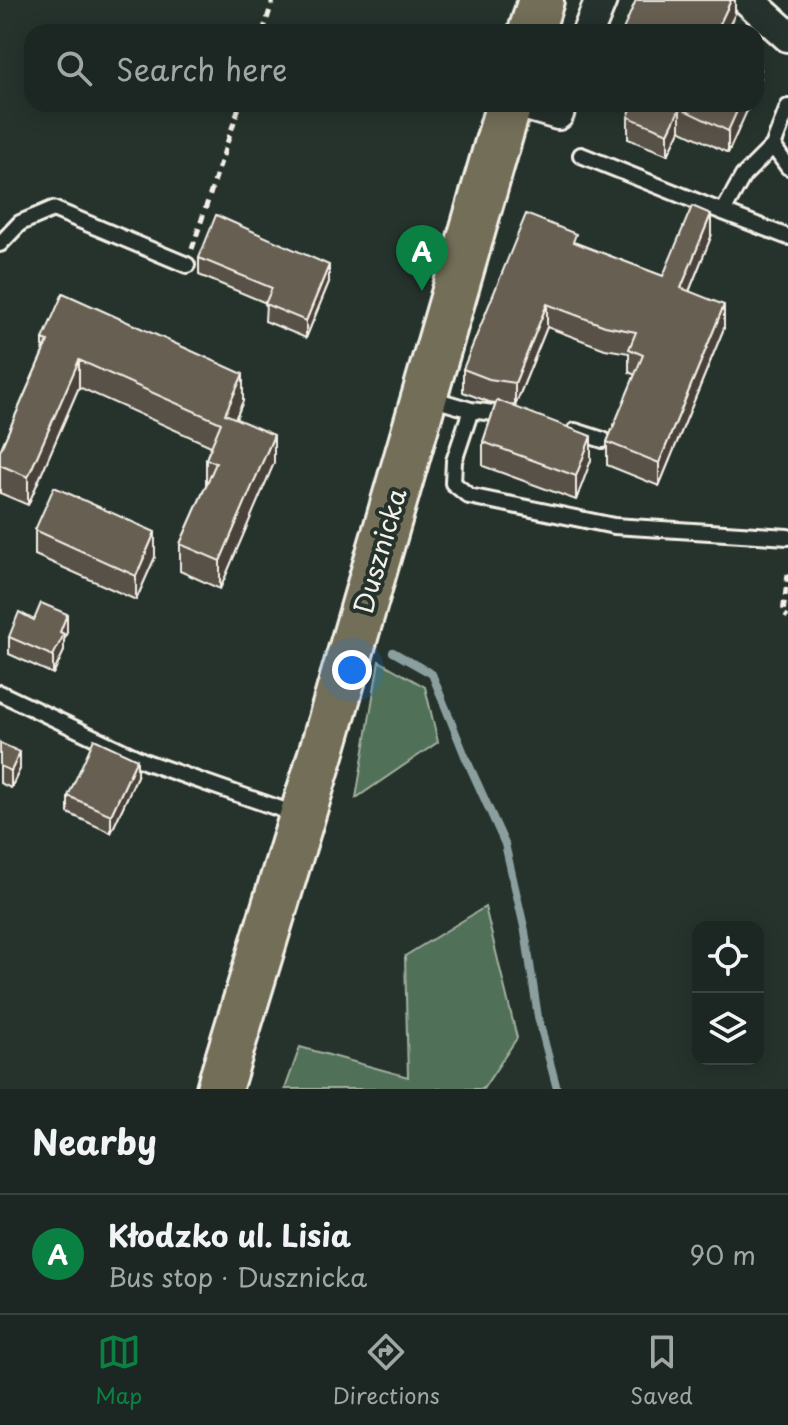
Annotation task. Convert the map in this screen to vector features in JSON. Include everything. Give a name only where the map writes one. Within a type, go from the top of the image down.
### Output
[{"type":"highway","points":[[534,24],[541,0]]},
{"type":"highway","name":"Dusznicka","points":[[219,1089],[302,816],[507,112]]},
{"type":"street","points":[[591,24],[601,0]]},
{"type":"street","points":[[748,0],[788,36]]},
{"type":"lane","points":[[723,212],[743,176],[773,146],[788,107]]},
{"type":"lane","points":[[773,146],[788,167]]},
{"type":"lane","points":[[581,155],[788,237]]},
{"type":"lane","points":[[0,244],[20,223],[53,209],[187,265]]},
{"type":"lane","points":[[423,396],[471,410],[525,417]]},
{"type":"lane","points":[[471,410],[454,461],[453,483],[469,496],[614,526],[788,537]]},
{"type":"lane","points":[[565,427],[603,440]]},
{"type":"lane","points":[[0,693],[146,762],[302,816]]},
{"type":"path","points":[[266,24],[273,0]]},
{"type":"path","points":[[187,265],[237,112]]},
{"type":"path","points":[[788,574],[783,613],[788,617]]},
{"type":"green space","points":[[379,661],[425,687],[438,742],[356,798]]},
{"type":"green space","points":[[485,907],[517,1038],[483,1089],[285,1089],[300,1047],[408,1077],[405,956]]},
{"type":"building","points":[[636,0],[731,0],[720,24],[626,24]]},
{"type":"building","points":[[630,112],[678,112],[668,133],[628,117]]},
{"type":"building","points":[[688,112],[736,112],[728,131]]},
{"type":"building","points":[[692,206],[711,214],[681,288],[724,305],[659,463],[607,442],[643,355],[629,349],[636,332],[605,326],[547,304],[515,383],[489,379],[463,369],[526,214],[576,234],[573,242],[663,276]]},
{"type":"building","points":[[216,215],[329,265],[306,321],[265,304],[272,288],[199,258]]},
{"type":"building","points":[[63,293],[243,374],[225,414],[274,435],[220,561],[180,544],[216,463],[206,459],[221,423],[79,360],[28,477],[0,465],[0,451],[48,341],[43,339]]},
{"type":"building","points":[[497,400],[591,436],[576,476],[483,442]]},
{"type":"building","points":[[54,487],[155,532],[136,576],[35,530]]},
{"type":"building","points":[[41,603],[67,614],[60,632],[64,634],[53,656],[9,637],[19,612],[34,620]]},
{"type":"building","points":[[94,739],[137,759],[111,815],[68,796]]},
{"type":"building","points":[[0,743],[20,752],[11,771],[0,766]]},
{"type":"waterway","points":[[393,652],[432,674],[505,844],[525,931],[538,1017],[557,1089]]},
{"type":"place","name":"Kłodzko ul. Lisia","points":[[422,291]]}]
